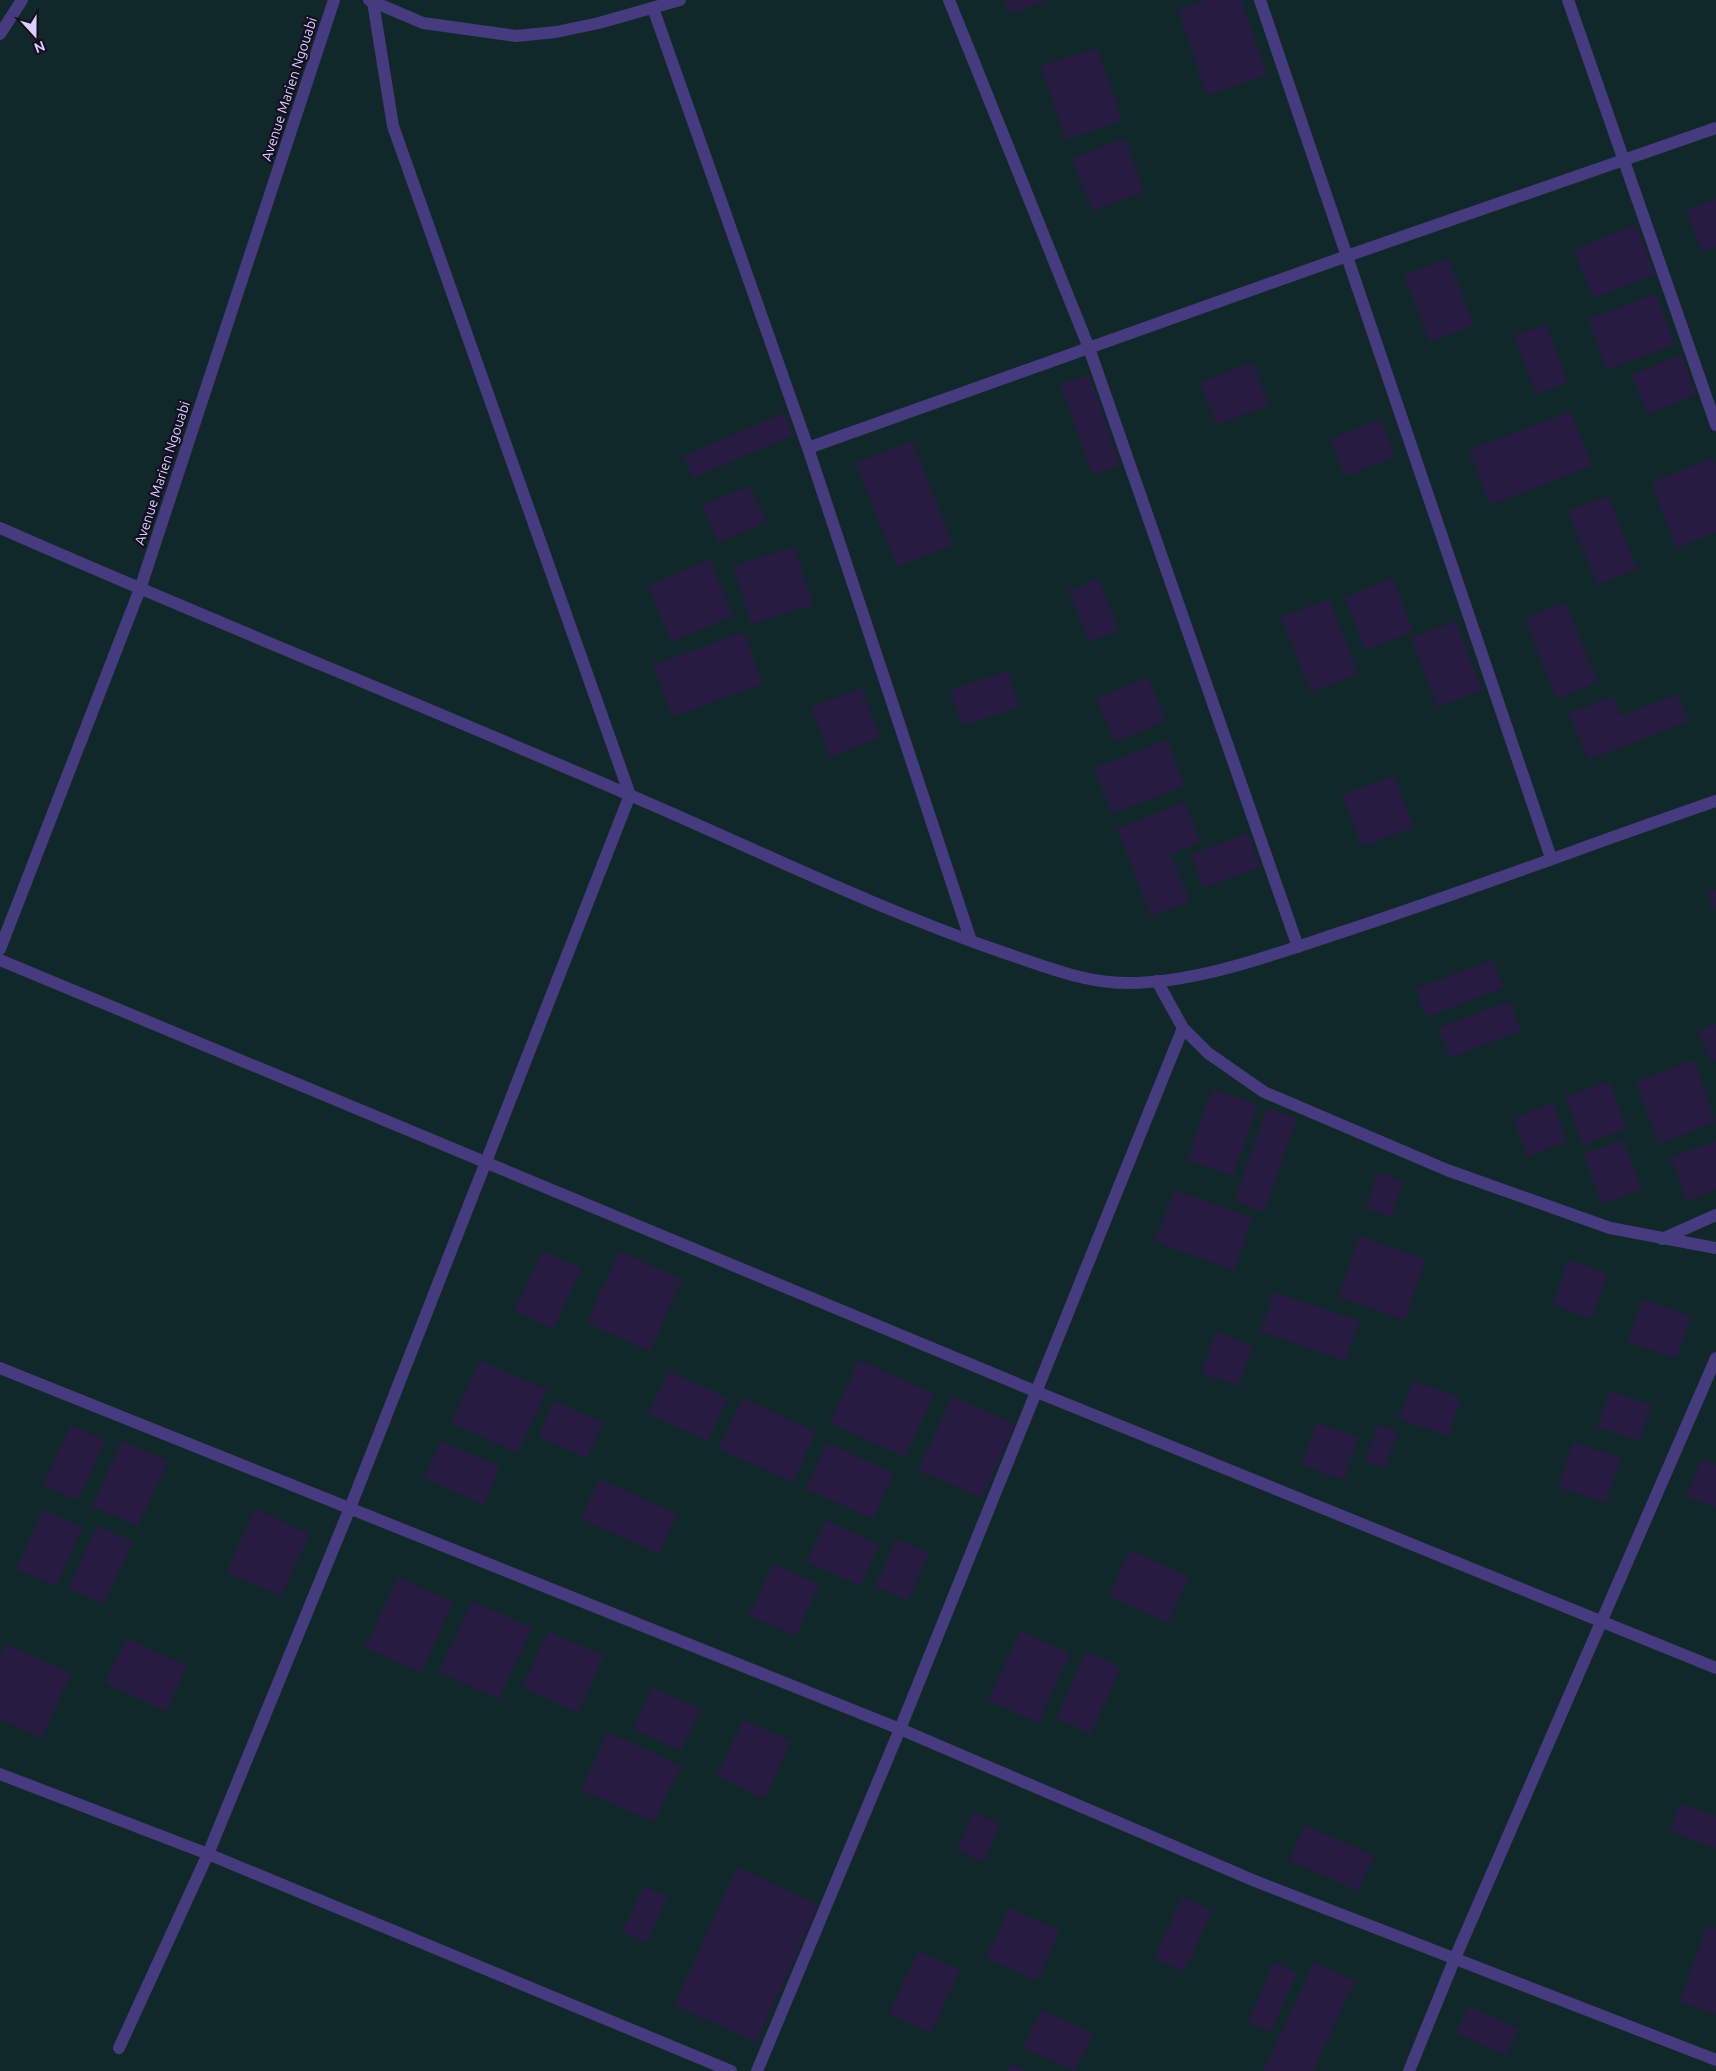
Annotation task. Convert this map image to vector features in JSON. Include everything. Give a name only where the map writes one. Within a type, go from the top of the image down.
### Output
[{"type":"street","points":[[0,34],[22,0]]},
{"type":"street","name":"Avenue Marien Ngouabi","points":[[0,949],[140,590],[334,0]]},
{"type":"street","points":[[371,1],[423,24],[516,36],[556,32],[680,0]]},
{"type":"street","points":[[949,0],[1089,348],[1298,946]]},
{"type":"street","points":[[1260,0],[1550,858]]},
{"type":"street","points":[[1568,0],[1716,424]]},
{"type":"street","points":[[119,2048],[208,1854],[350,1508],[630,795],[393,126],[371,1]]},
{"type":"street","points":[[653,8],[808,448],[971,941]]},
{"type":"street","points":[[808,448],[1347,256],[1716,128]]},
{"type":"street","points":[[0,528],[140,590],[630,795],[875,902],[971,941],[1086,979],[1124,983],[1157,981],[1209,972],[1298,946],[1716,801]]},
{"type":"street","points":[[0,960],[1037,1392],[1602,1620],[1716,1668]]},
{"type":"street","points":[[1157,981],[1183,1028],[1208,1052],[1264,1092],[1447,1170],[1610,1228],[1716,1248]]},
{"type":"street","points":[[757,2071],[900,1729],[1183,1028]]},
{"type":"street","points":[[1662,1239],[1716,1215]]},
{"type":"street","points":[[1409,2071],[1455,1958],[1716,1358]]},
{"type":"street","points":[[0,1368],[900,1729],[1255,1881],[1716,2060]]},
{"type":"street","points":[[0,1774],[208,1854],[731,2071]]},
{"type":"green space","points":[[0,0],[1716,0],[1716,2071],[0,2071]]},
{"type":"building","points":[[1004,0],[1048,0],[1010,14]]},
{"type":"building","points":[[1206,0],[1241,0],[1267,75],[1207,95],[1178,9]]},
{"type":"building","points":[[1097,48],[1122,121],[1065,140],[1041,66]]},
{"type":"building","points":[[1125,138],[1144,192],[1092,211],[1072,158]]},
{"type":"building","points":[[1716,199],[1716,247],[1702,252],[1686,210]]},
{"type":"building","points":[[1636,225],[1655,275],[1593,298],[1574,249]]},
{"type":"building","points":[[1448,258],[1474,325],[1430,342],[1404,275]]},
{"type":"building","points":[[1656,293],[1675,344],[1607,370],[1588,319]]},
{"type":"building","points":[[1546,324],[1568,382],[1537,394],[1514,336]]},
{"type":"building","points":[[1681,355],[1696,395],[1647,414],[1631,375]]},
{"type":"building","points":[[1253,362],[1269,405],[1217,425],[1200,382]]},
{"type":"building","points":[[1089,375],[1120,465],[1092,475],[1060,384]]},
{"type":"building","points":[[1571,411],[1592,466],[1490,505],[1469,450]]},
{"type":"building","points":[[784,413],[793,435],[693,478],[683,456]]},
{"type":"building","points":[[1380,419],[1395,457],[1345,476],[1330,439]]},
{"type":"building","points":[[912,441],[953,545],[897,567],[855,463]]},
{"type":"building","points":[[1713,458],[1716,466],[1716,532],[1676,548],[1651,482]]},
{"type":"building","points":[[750,486],[766,523],[718,542],[702,505]]},
{"type":"building","points":[[1608,496],[1637,569],[1597,585],[1568,511]]},
{"type":"building","points":[[794,547],[813,605],[751,624],[733,566]]},
{"type":"building","points":[[710,559],[733,616],[671,642],[648,586]]},
{"type":"building","points":[[1393,578],[1413,632],[1365,650],[1345,597]]},
{"type":"building","points":[[1099,579],[1119,630],[1089,642],[1069,590]]},
{"type":"building","points":[[1329,599],[1358,674],[1311,692],[1281,617]]},
{"type":"building","points":[[1566,602],[1597,683],[1556,699],[1525,618]]},
{"type":"building","points":[[1456,621],[1482,690],[1438,707],[1411,638]]},
{"type":"building","points":[[744,632],[763,684],[672,717],[653,665]]},
{"type":"building","points":[[1008,671],[1019,707],[962,726],[950,690]]},
{"type":"building","points":[[1148,677],[1166,721],[1115,742],[1096,699]]},
{"type":"building","points":[[861,688],[880,737],[830,757],[811,707]]},
{"type":"building","points":[[1678,694],[1689,721],[1588,760],[1569,713],[1613,696],[1620,716]]},
{"type":"building","points":[[1167,740],[1185,786],[1112,814],[1094,768]]},
{"type":"building","points":[[1394,775],[1414,827],[1362,847],[1342,795]]},
{"type":"building","points":[[1185,802],[1200,842],[1171,854],[1190,901],[1151,916],[1117,829]]},
{"type":"building","points":[[1248,833],[1260,867],[1203,888],[1191,854]]},
{"type":"building","points":[[1716,890],[1716,913],[1708,893]]},
{"type":"building","points":[[1493,960],[1504,988],[1426,1017],[1416,988]]},
{"type":"building","points":[[1510,1001],[1521,1031],[1450,1058],[1438,1028]]},
{"type":"building","points":[[1716,1024],[1716,1060],[1711,1062],[1699,1030]]},
{"type":"building","points":[[1694,1060],[1716,1122],[1659,1144],[1636,1082]]},
{"type":"building","points":[[1609,1081],[1627,1128],[1583,1145],[1565,1097]]},
{"type":"building","points":[[1212,1089],[1258,1104],[1233,1176],[1187,1160]]},
{"type":"building","points":[[1553,1103],[1567,1142],[1527,1157],[1513,1119]]},
{"type":"building","points":[[1267,1108],[1297,1118],[1264,1212],[1234,1201]]},
{"type":"building","points":[[1623,1140],[1642,1189],[1602,1204],[1583,1154]]},
{"type":"building","points":[[1716,1141],[1716,1189],[1687,1201],[1671,1157]]},
{"type":"building","points":[[1378,1172],[1404,1182],[1391,1217],[1365,1208]]},
{"type":"building","points":[[1174,1190],[1252,1217],[1234,1270],[1155,1242]]},
{"type":"building","points":[[1359,1236],[1426,1259],[1405,1320],[1338,1297]]},
{"type":"building","points":[[542,1251],[581,1268],[554,1329],[514,1311]]},
{"type":"building","points":[[619,1251],[682,1279],[650,1351],[587,1323]]},
{"type":"building","points":[[1568,1260],[1608,1274],[1592,1319],[1553,1305]]},
{"type":"building","points":[[1274,1292],[1359,1321],[1345,1361],[1260,1331]]},
{"type":"building","points":[[1643,1299],[1691,1316],[1677,1359],[1628,1342]]},
{"type":"building","points":[[1216,1332],[1253,1345],[1238,1386],[1201,1373]]},
{"type":"building","points":[[480,1360],[547,1390],[518,1453],[451,1423]]},
{"type":"building","points":[[859,1360],[934,1394],[905,1457],[830,1423]]},
{"type":"building","points":[[668,1371],[728,1398],[708,1441],[648,1414]]},
{"type":"building","points":[[1413,1381],[1461,1397],[1448,1436],[1399,1419]]},
{"type":"building","points":[[1610,1391],[1652,1405],[1639,1441],[1597,1427]]},
{"type":"building","points":[[952,1396],[1015,1424],[982,1498],[918,1470]]},
{"type":"building","points":[[742,1398],[816,1432],[793,1482],[718,1449]]},
{"type":"building","points":[[554,1401],[603,1423],[587,1458],[538,1436]]},
{"type":"building","points":[[1316,1423],[1359,1437],[1344,1480],[1301,1465]]},
{"type":"building","points":[[71,1425],[105,1441],[78,1500],[43,1485]]},
{"type":"building","points":[[1378,1425],[1398,1432],[1385,1468],[1365,1461]]},
{"type":"building","points":[[122,1441],[168,1461],[138,1526],[92,1506]]},
{"type":"building","points":[[441,1441],[500,1467],[484,1505],[424,1478]]},
{"type":"building","points":[[1573,1442],[1621,1458],[1606,1503],[1558,1487]]},
{"type":"building","points":[[827,1443],[894,1473],[873,1519],[806,1489]]},
{"type":"building","points":[[1700,1460],[1716,1465],[1716,1507],[1687,1497]]},
{"type":"building","points":[[599,1479],[677,1514],[659,1554],[581,1519]]},
{"type":"building","points":[[43,1509],[83,1527],[56,1586],[16,1569]]},
{"type":"building","points":[[255,1509],[310,1534],[281,1596],[226,1572]]},
{"type":"building","points":[[826,1520],[879,1545],[861,1586],[807,1562]]},
{"type":"building","points":[[97,1526],[133,1541],[104,1604],[68,1588]]},
{"type":"building","points":[[896,1539],[929,1553],[908,1601],[875,1586]]},
{"type":"building","points":[[1130,1550],[1189,1577],[1168,1623],[1109,1596]]},
{"type":"building","points":[[773,1563],[819,1585],[796,1636],[749,1616]]},
{"type":"building","points":[[397,1577],[453,1602],[421,1673],[365,1648]]},
{"type":"building","points":[[472,1601],[532,1628],[499,1699],[439,1672]]},
{"type":"building","points":[[548,1631],[604,1656],[578,1713],[522,1687]]},
{"type":"building","points":[[1020,1631],[1070,1653],[1038,1723],[988,1700]]},
{"type":"building","points":[[126,1638],[187,1666],[166,1711],[105,1683]]},
{"type":"building","points":[[6,1644],[71,1673],[42,1738],[0,1719],[0,1658]]},
{"type":"building","points":[[1086,1651],[1121,1667],[1091,1734],[1056,1718]]},
{"type":"building","points":[[652,1687],[700,1709],[681,1751],[633,1729]]},
{"type":"building","points":[[743,1720],[791,1741],[765,1799],[717,1776]]},
{"type":"building","points":[[607,1732],[681,1765],[654,1822],[581,1790]]},
{"type":"building","points":[[1680,1804],[1716,1816],[1716,1848],[1670,1832]]},
{"type":"building","points":[[973,1812],[1000,1825],[984,1862],[957,1850]]},
{"type":"building","points":[[1305,1825],[1374,1856],[1358,1891],[1289,1860]]},
{"type":"building","points":[[737,1867],[819,1905],[756,2042],[674,2005]]},
{"type":"building","points":[[644,1886],[668,1896],[647,1943],[622,1932]]},
{"type":"building","points":[[1182,1897],[1212,1910],[1184,1972],[1154,1958]]},
{"type":"building","points":[[1009,1908],[1060,1931],[1037,1981],[986,1958]]},
{"type":"building","points":[[1707,1925],[1716,1928],[1716,2014],[1680,2002]]},
{"type":"building","points":[[918,1951],[960,1970],[931,2033],[889,2014]]},
{"type":"building","points":[[1274,1962],[1297,1973],[1271,2032],[1248,2021]]},
{"type":"building","points":[[1314,1962],[1355,1981],[1313,2071],[1263,2071]]},
{"type":"building","points":[[1468,2006],[1519,2029],[1507,2056],[1456,2033]]},
{"type":"building","points":[[1041,2010],[1093,2033],[1075,2071],[1023,2048]]},
{"type":"building","points":[[1011,2064],[1027,2071],[1007,2071]]}]
